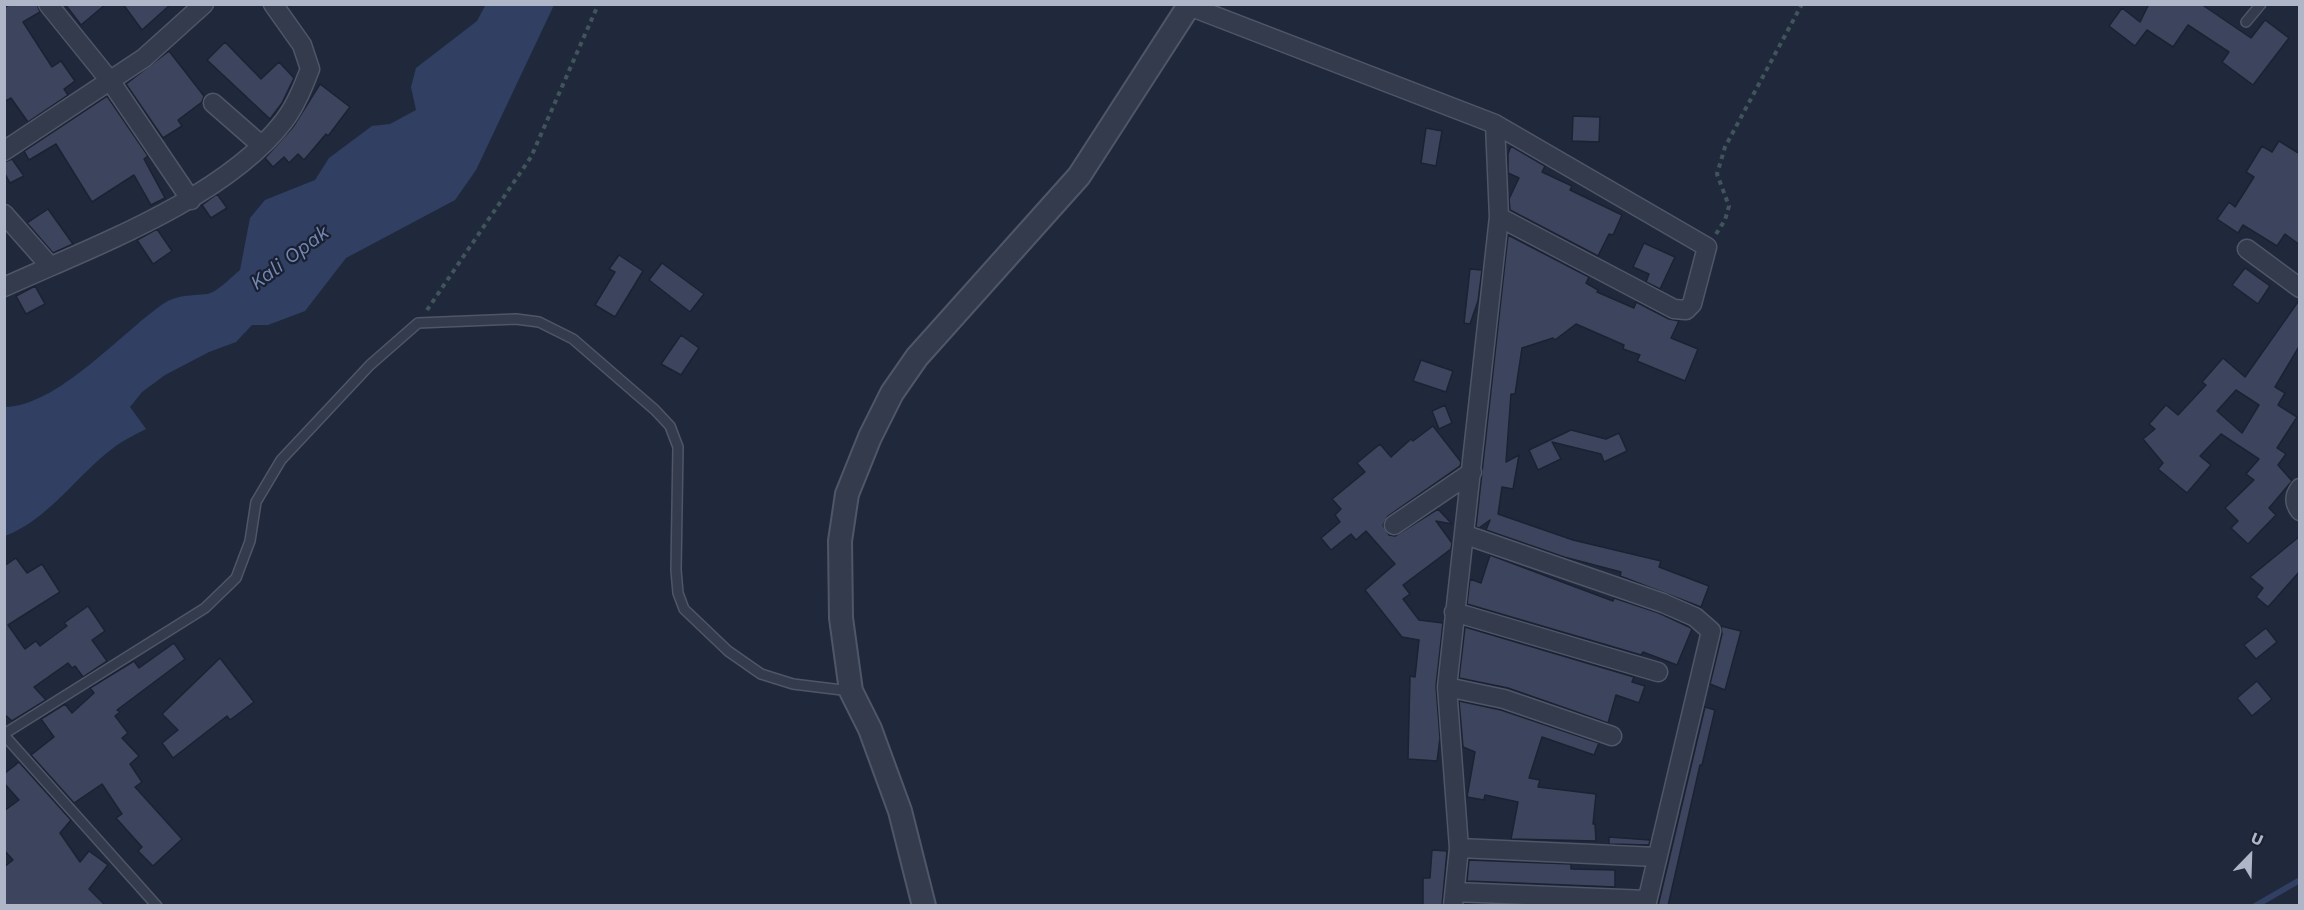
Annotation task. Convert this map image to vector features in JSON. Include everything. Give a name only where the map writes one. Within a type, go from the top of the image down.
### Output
[{"type":"street","points":[[48,4],[111,82],[191,200]]},
{"type":"street","points":[[4,151],[111,82],[180,28],[204,4]]},
{"type":"street","points":[[4,287],[191,200],[229,173],[261,145],[299,98],[310,69],[302,45],[273,4]]},
{"type":"street","points":[[924,906],[900,811],[870,729],[851,691],[842,618],[840,541],[847,494],[870,437],[892,393],[917,357],[1079,176],[1189,5],[1495,124],[1707,247],[1692,304],[1680,311],[1499,217]]},
{"type":"street","points":[[213,103],[261,145]]},
{"type":"street","points":[[1466,535],[1663,603],[1695,617],[1711,631],[1646,903],[1455,899],[1459,848],[1447,687],[1454,612],[1466,535],[1499,217],[1495,124]]},
{"type":"street","points":[[4,214],[50,266]]},
{"type":"street","points":[[2247,249],[2300,288]]},
{"type":"street","points":[[1394,525],[1472,472]]},
{"type":"street","points":[[2300,488],[2295,497],[2300,511]]},
{"type":"street","points":[[1454,612],[1658,672]]},
{"type":"street","points":[[1447,687],[1504,699],[1612,736]]},
{"type":"street","points":[[1459,848],[1657,857]]},
{"type":"lane","points":[[2246,22],[2261,4]]},
{"type":"lane","points":[[157,906],[4,734],[206,608],[236,578],[250,541],[256,502],[281,460],[370,365],[418,322],[516,319],[539,322],[573,339],[655,410],[670,426],[678,447],[676,570],[678,593],[684,609],[735,656],[761,674],[793,684],[851,691]]},
{"type":"path","points":[[1707,247],[1725,220],[1729,206],[1717,174],[1725,147],[1802,4]]},
{"type":"path","points":[[418,322],[440,295],[531,157],[598,5]]},
{"type":"water","name":"Kali Opak","points":[[486,4],[554,5],[476,170],[455,200],[346,258],[305,311],[268,325],[252,325],[236,342],[209,352],[165,375],[142,392],[130,407],[146,429],[120,443],[103,456],[36,519],[5,536],[5,407],[46,395],[67,382],[163,304],[174,298],[207,294],[224,284],[240,270],[250,218],[265,200],[315,180],[329,158],[372,126],[390,124],[416,110],[411,87],[416,68],[477,21]]},
{"type":"building","points":[[10,4],[37,4],[40,12],[23,22],[52,67],[61,61],[75,81],[64,89],[68,95],[28,122],[11,98],[4,102],[4,8]]},
{"type":"building","points":[[65,4],[106,4],[81,25]]},
{"type":"building","points":[[123,4],[171,4],[142,30]]},
{"type":"building","points":[[2149,4],[2201,4],[2251,38],[2265,20],[2289,38],[2253,85],[2222,62],[2229,52],[2188,25],[2173,47],[2147,30],[2135,46],[2109,26],[2122,8],[2140,22]]},
{"type":"building","points":[[225,42],[261,79],[279,62],[294,78],[282,103],[270,119],[207,60]]},
{"type":"building","points":[[169,51],[204,96],[202,102],[178,120],[182,126],[163,138],[126,84]]},
{"type":"building","points":[[320,84],[350,107],[328,136],[326,134],[304,160],[298,154],[289,163],[284,157],[273,167],[265,158],[293,127]]},
{"type":"building","points":[[107,96],[148,156],[144,159],[165,198],[151,205],[134,175],[92,202],[56,144],[29,160],[24,151]]},
{"type":"building","points":[[1573,116],[1600,117],[1599,142],[1572,141]]},
{"type":"building","points":[[1426,128],[1442,131],[1436,166],[1421,163]]},
{"type":"building","points":[[2279,141],[2300,154],[2300,245],[2285,234],[2277,246],[2243,225],[2238,233],[2217,219],[2229,202],[2235,207],[2254,177],[2246,172],[2262,146],[2272,152]]},
{"type":"building","points":[[1511,146],[1545,166],[1542,172],[1572,186],[1570,190],[1622,215],[1613,235],[1609,234],[1598,256],[1510,210],[1509,199],[1519,178],[1508,173],[1508,154]]},
{"type":"building","points":[[12,159],[24,176],[10,183],[4,172],[4,162]]},
{"type":"building","points":[[217,194],[227,208],[211,218],[202,205]]},
{"type":"building","points":[[48,209],[73,244],[53,253],[27,223]]},
{"type":"building","points":[[157,229],[172,251],[153,264],[137,240]]},
{"type":"building","points":[[1508,235],[1589,277],[1586,283],[1598,290],[1597,292],[1634,308],[1636,302],[1669,319],[1679,321],[1671,338],[1698,349],[1685,381],[1637,361],[1640,355],[1623,349],[1624,345],[1576,324],[1555,340],[1553,338],[1522,348],[1515,394],[1511,394],[1506,462],[1519,455],[1513,489],[1502,487],[1498,514],[1573,540],[1661,561],[1659,567],[1709,586],[1701,607],[1620,576],[1621,572],[1564,557],[1486,530],[1490,520],[1479,528],[1476,527]]},
{"type":"building","points":[[1644,243],[1675,257],[1660,289],[1646,282],[1649,274],[1633,267]]},
{"type":"building","points":[[619,255],[643,271],[615,317],[595,305],[615,272],[609,269]]},
{"type":"building","points":[[662,263],[704,294],[690,312],[649,280]]},
{"type":"building","points":[[2245,268],[2270,286],[2258,304],[2232,285]]},
{"type":"building","points":[[1470,269],[1482,270],[1478,301],[1470,324],[1464,323]]},
{"type":"building","points":[[35,286],[45,304],[26,314],[16,296]]},
{"type":"building","points":[[2300,299],[2300,345],[2275,387],[2285,393],[2278,405],[2297,417],[2277,448],[2286,454],[2278,465],[2292,481],[2269,508],[2276,515],[2248,544],[2231,528],[2238,521],[2225,508],[2254,480],[2246,474],[2259,459],[2221,434],[2200,456],[2211,465],[2187,493],[2158,469],[2163,463],[2143,439],[2155,429],[2149,424],[2166,405],[2178,415],[2206,385],[2202,382],[2223,358],[2245,377]],"holes":[[[2236,390],[2259,405],[2242,433],[2217,411]]]},
{"type":"building","points":[[681,335],[699,348],[681,375],[661,364]]},
{"type":"building","points":[[1421,360],[1453,371],[1446,392],[1413,381]]},
{"type":"building","points":[[1445,405],[1452,423],[1439,429],[1432,411]]},
{"type":"building","points":[[1433,426],[1461,462],[1460,466],[1388,516],[1383,525],[1389,535],[1395,536],[1438,509],[1452,524],[1436,521],[1452,543],[1451,549],[1403,585],[1410,594],[1403,599],[1419,620],[1443,623],[1436,686],[1440,738],[1437,761],[1408,759],[1410,676],[1415,677],[1419,640],[1402,637],[1365,590],[1395,564],[1366,531],[1356,540],[1351,534],[1331,550],[1321,538],[1340,522],[1335,515],[1341,509],[1332,499],[1365,472],[1357,463],[1380,444],[1391,457],[1411,439],[1413,441]]},
{"type":"building","points":[[1571,430],[1606,439],[1619,433],[1627,451],[1604,462],[1601,454],[1552,442],[1561,459],[1538,470],[1529,450]]},
{"type":"building","points":[[2300,536],[2300,571],[2268,607],[2256,597],[2263,588],[2250,577]]},
{"type":"building","points":[[1490,555],[1613,601],[1614,598],[1659,613],[1689,627],[1692,629],[1677,665],[1643,652],[1641,655],[1467,604],[1470,579],[1481,583]]},
{"type":"building","points":[[16,558],[27,573],[42,564],[60,592],[8,625],[25,649],[36,641],[40,646],[67,626],[64,623],[88,606],[105,631],[92,640],[107,661],[83,677],[75,666],[72,668],[68,663],[34,687],[46,700],[12,721],[4,714],[4,566]]},
{"type":"building","points":[[1721,626],[1741,631],[1725,690],[1710,684],[1722,634]]},
{"type":"building","points":[[1465,627],[1634,677],[1632,682],[1645,686],[1639,703],[1616,695],[1608,723],[1508,688],[1459,678]]},
{"type":"building","points":[[2266,628],[2277,642],[2256,659],[2244,645]]},
{"type":"building","points":[[174,643],[185,659],[117,710],[120,712],[115,716],[128,733],[122,738],[139,756],[130,764],[142,782],[135,787],[182,839],[153,866],[138,851],[142,847],[116,818],[122,814],[102,784],[74,803],[31,755],[54,737],[41,719],[65,704],[72,713],[94,693],[90,688],[134,661],[139,668]]},
{"type":"building","points":[[220,658],[254,702],[230,720],[227,716],[173,758],[162,743],[178,730],[162,714]]},
{"type":"building","points":[[2257,681],[2272,699],[2252,716],[2237,698]]},
{"type":"building","points":[[1459,701],[1501,710],[1599,743],[1594,755],[1542,737],[1529,778],[1540,780],[1538,787],[1596,794],[1593,824],[1595,824],[1596,841],[1511,839],[1518,802],[1485,795],[1484,800],[1467,797],[1475,752],[1463,747]]},
{"type":"building","points":[[1705,707],[1715,710],[1668,906],[1658,906]]},
{"type":"building","points":[[19,762],[71,820],[60,833],[80,862],[89,851],[108,865],[89,889],[106,906],[4,906],[4,867],[13,860],[4,850],[4,811],[19,800],[4,783],[4,774]]},
{"type":"building","points":[[1609,837],[1650,840],[1649,845],[1609,844]]},
{"type":"building","points":[[1432,850],[1447,851],[1442,906],[1423,906],[1423,878],[1430,878]]},
{"type":"building","points":[[1469,860],[1571,864],[1571,869],[1615,870],[1615,887],[1467,881]]},
{"type":"waterway","points":[[2255,906],[2300,880]]}]
